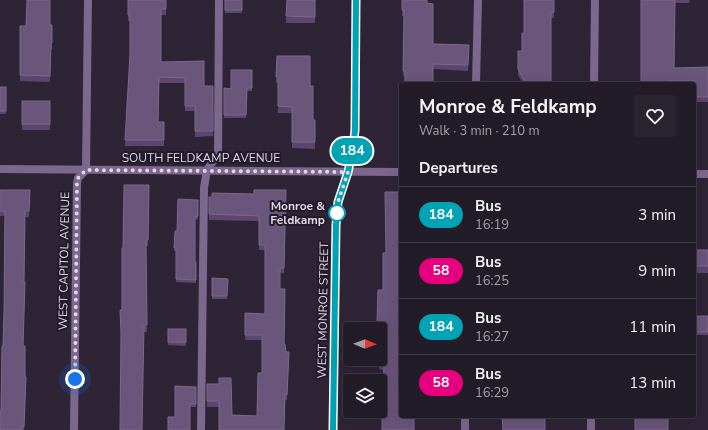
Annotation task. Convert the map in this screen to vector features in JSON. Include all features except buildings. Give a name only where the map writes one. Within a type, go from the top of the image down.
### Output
[{"type":"street","name":"WEST CAPITOL AVENUE","points":[[74,430],[77,183],[78,178],[86,170],[88,0]]},
{"type":"street","points":[[201,430],[204,188],[207,170],[218,154],[219,0]]},
{"type":"street","name":"WEST MONROE STREET","points":[[333,430],[336,225],[338,202],[348,172],[355,130],[356,0]]},
{"type":"street","points":[[476,82],[478,0]]},
{"type":"street","points":[[594,82],[595,0]]},
{"type":"street","name":"SOUTH FELDKAMP AVENUE","points":[[0,169],[399,172]]},
{"type":"street","points":[[696,174],[708,174]]},
{"type":"street","points":[[464,430],[465,418]]},
{"type":"street","points":[[591,418],[591,430]]},
{"type":"bus line","name":"184","points":[[333,430],[336,225],[338,202],[348,172],[355,130],[356,0]]},
{"type":"place","name":"Monroe & Feldkamp","points":[[337,213]]},
{"type":"route","points":[[75,379],[77,183],[78,178],[86,170],[348,172],[338,202],[337,215],[337,213]]}]
